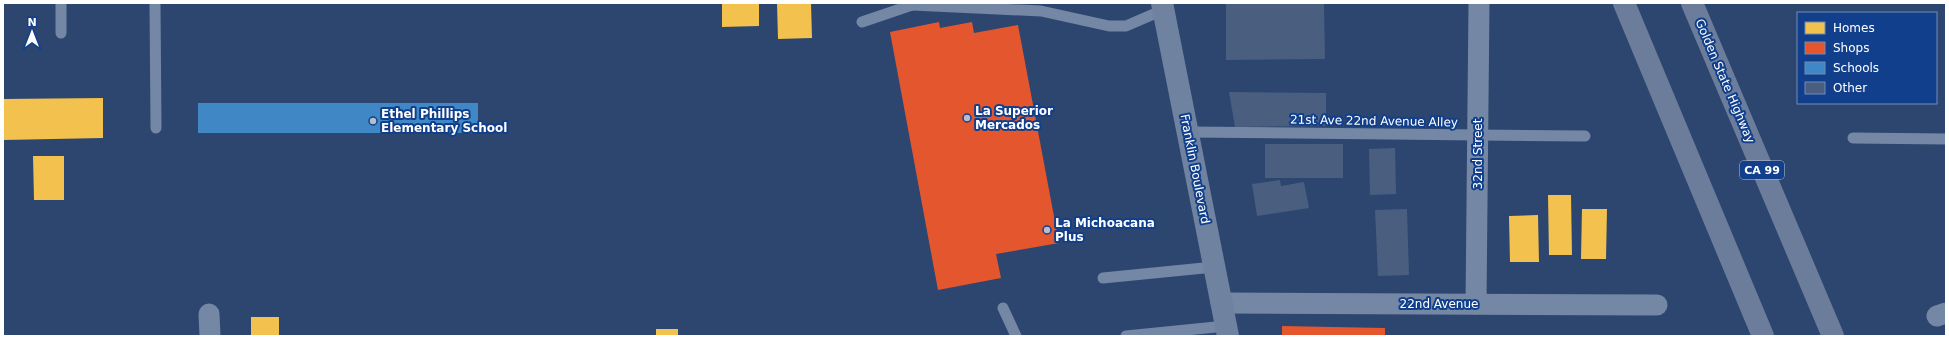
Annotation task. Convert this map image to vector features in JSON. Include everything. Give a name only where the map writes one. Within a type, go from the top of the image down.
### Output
[{"type":"highway","points":[[1624,3],[1763,336]]},
{"type":"highway","name":"Golden State Highway","points":[[1692,3],[1833,336]]},
{"type":"main road","name":"Franklin Boulevard","points":[[1163,6],[1227,331]]},
{"type":"street","name":"32nd Street","points":[[1476,304],[1478,3]]},
{"type":"street","name":"22nd Avenue","points":[[1222,303],[1657,305]]},
{"type":"street","points":[[209,314],[210,336]]},
{"type":"lane","points":[[61,3],[61,33]]},
{"type":"lane","points":[[155,3],[156,128]]},
{"type":"lane","points":[[862,22],[912,4],[1041,12],[1108,26],[1126,26],[1163,6]]},
{"type":"lane","name":"21st Ave 22nd Avenue Alley","points":[[1188,132],[1585,136]]},
{"type":"lane","points":[[1853,138],[1946,139]]},
{"type":"lane","points":[[1103,278],[1214,267]]},
{"type":"lane","points":[[1003,308],[1016,336]]},
{"type":"lane","points":[[1126,336],[1227,331]]},
{"type":"building: Homes","points":[[722,3],[759,3],[759,26],[722,27]]},
{"type":"building: Homes","points":[[777,3],[811,3],[812,38],[778,39]]},
{"type":"building: Homes","points":[[103,98],[103,138],[4,140],[3,99]]},
{"type":"building: Homes","points":[[33,156],[64,156],[64,200],[34,200]]},
{"type":"building: Homes","points":[[1548,195],[1571,195],[1572,255],[1549,255]]},
{"type":"building: Homes","points":[[1582,209],[1607,209],[1606,259],[1581,259]]},
{"type":"building: Homes","points":[[1538,215],[1539,262],[1510,262],[1509,216]]},
{"type":"building: Homes","points":[[251,317],[279,317],[279,336],[251,336]]},
{"type":"building: Homes","points":[[656,329],[678,329],[678,336],[656,336]]},
{"type":"building: Shops","points":[[939,22],[940,28],[972,22],[974,33],[1018,25],[1059,243],[996,254],[1001,278],[938,290],[890,32]]},
{"type":"building: Shops","points":[[1282,326],[1385,328],[1385,336],[1282,336]]},
{"type":"building: Schools","points":[[198,103],[478,103],[478,133],[198,133]]},
{"type":"building: Other","points":[[1226,3],[1324,3],[1325,59],[1226,60]]},
{"type":"building: Other","points":[[1229,92],[1326,93],[1326,126],[1235,127]]},
{"type":"building: Other","points":[[1265,144],[1343,144],[1343,178],[1265,178]]},
{"type":"building: Other","points":[[1395,148],[1396,194],[1370,195],[1369,149]]},
{"type":"building: Other","points":[[1280,180],[1281,186],[1304,182],[1309,208],[1257,216],[1252,184]]},
{"type":"building: Other","points":[[1407,209],[1409,275],[1378,276],[1375,210]]},
{"type":"place","name":"La Superior Mercados","points":[[967,118]]},
{"type":"place","name":"Ethel Phillips Elementary School","points":[[373,121]]},
{"type":"place","name":"La Michoacana Plus","points":[[1047,230]]}]
